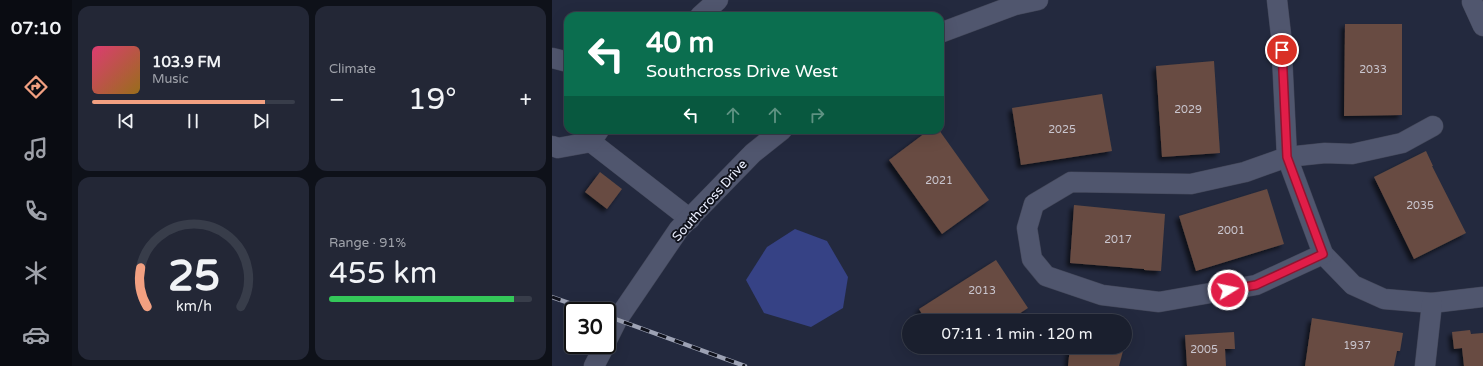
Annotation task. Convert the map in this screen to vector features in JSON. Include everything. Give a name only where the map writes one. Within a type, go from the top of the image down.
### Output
[{"type":"street","points":[[704,12],[718,0]]},
{"type":"street","points":[[944,32],[1015,5],[1038,0]]},
{"type":"street","points":[[1277,0],[1281,35],[1287,157],[1323,254],[1354,285],[1384,299],[1432,303],[1483,297]]},
{"type":"street","points":[[1472,2],[1483,26]]},
{"type":"street","points":[[552,58],[564,61]]},
{"type":"street","points":[[1323,254],[1256,285],[1159,302],[1102,295],[1046,276],[1032,260],[1027,228],[1034,204],[1072,182],[1191,184],[1245,172],[1287,157],[1325,153],[1352,154],[1402,143],[1433,126]]},
{"type":"street","name":"Southcross Drive","points":[[616,324],[680,229],[753,153],[777,134]]},
{"type":"street","points":[[552,146],[558,148],[595,136],[690,219]]},
{"type":"street","points":[[1425,366],[1432,303]]},
{"type":"street","points":[[594,366],[600,354]]},
{"type":"water","points":[[795,229],[827,241],[848,277],[843,308],[811,327],[764,313],[746,280],[767,247]]},
{"type":"building","points":[[1345,24],[1402,24],[1402,115],[1344,116]]},
{"type":"building","points":[[1214,61],[1220,153],[1162,157],[1156,66]]},
{"type":"building","points":[[1102,94],[1112,151],[1021,165],[1012,108]]},
{"type":"building","points":[[924,134],[942,134],[989,200],[942,234],[889,160]]},
{"type":"building","points":[[1426,151],[1466,233],[1414,259],[1374,177]]},
{"type":"building","points":[[600,172],[622,189],[607,209],[585,192]]},
{"type":"building","points":[[1267,189],[1284,244],[1196,271],[1179,216]]},
{"type":"building","points":[[1074,205],[1165,214],[1161,271],[1070,263]]},
{"type":"building","points":[[996,260],[1028,308],[1019,314],[922,314],[919,309]]},
{"type":"building","points":[[1312,318],[1403,333],[1400,351],[1397,351],[1394,366],[1305,366]]},
{"type":"building","points":[[1470,330],[1471,334],[1483,333],[1483,366],[1464,366],[1462,348],[1454,349],[1452,332]]},
{"type":"building","points":[[1234,332],[1235,349],[1225,349],[1226,366],[1187,366],[1185,335]]},
{"type":"building","points":[[1069,354],[1122,354],[1119,366],[1068,366]]},
{"type":"railway","points":[[552,297],[566,302]]},
{"type":"railway","points":[[616,319],[745,366]]},
{"type":"route","points":[[1228,290],[1256,285],[1323,254],[1287,157],[1282,50]]}]
